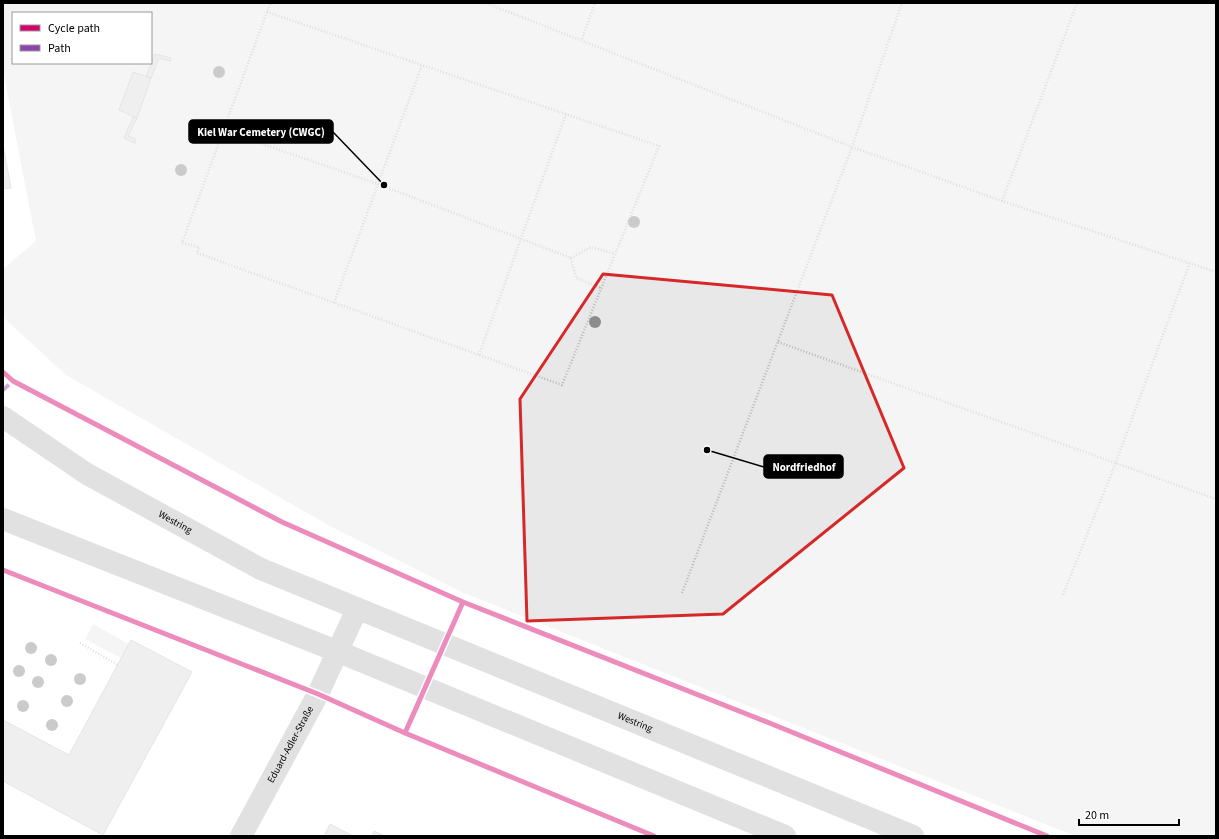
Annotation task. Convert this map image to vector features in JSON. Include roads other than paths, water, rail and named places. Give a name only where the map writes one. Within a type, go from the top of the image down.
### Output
[{"type":"main road","name":"Westring","points":[[3,417],[87,474],[262,569],[913,836]]},
{"type":"main road","points":[[3,519],[339,652],[785,836]]},
{"type":"main road","points":[[339,652],[357,609]]},
{"type":"main road","name":"Eduard-Adler-Straße","points":[[241,836],[318,694],[339,652]]},
{"type":"place","name":"Kiel War Cemetery (CWGC)","points":[[384,185]]},
{"type":"place","name":"Nordfriedhof","points":[[707,450]]}]
